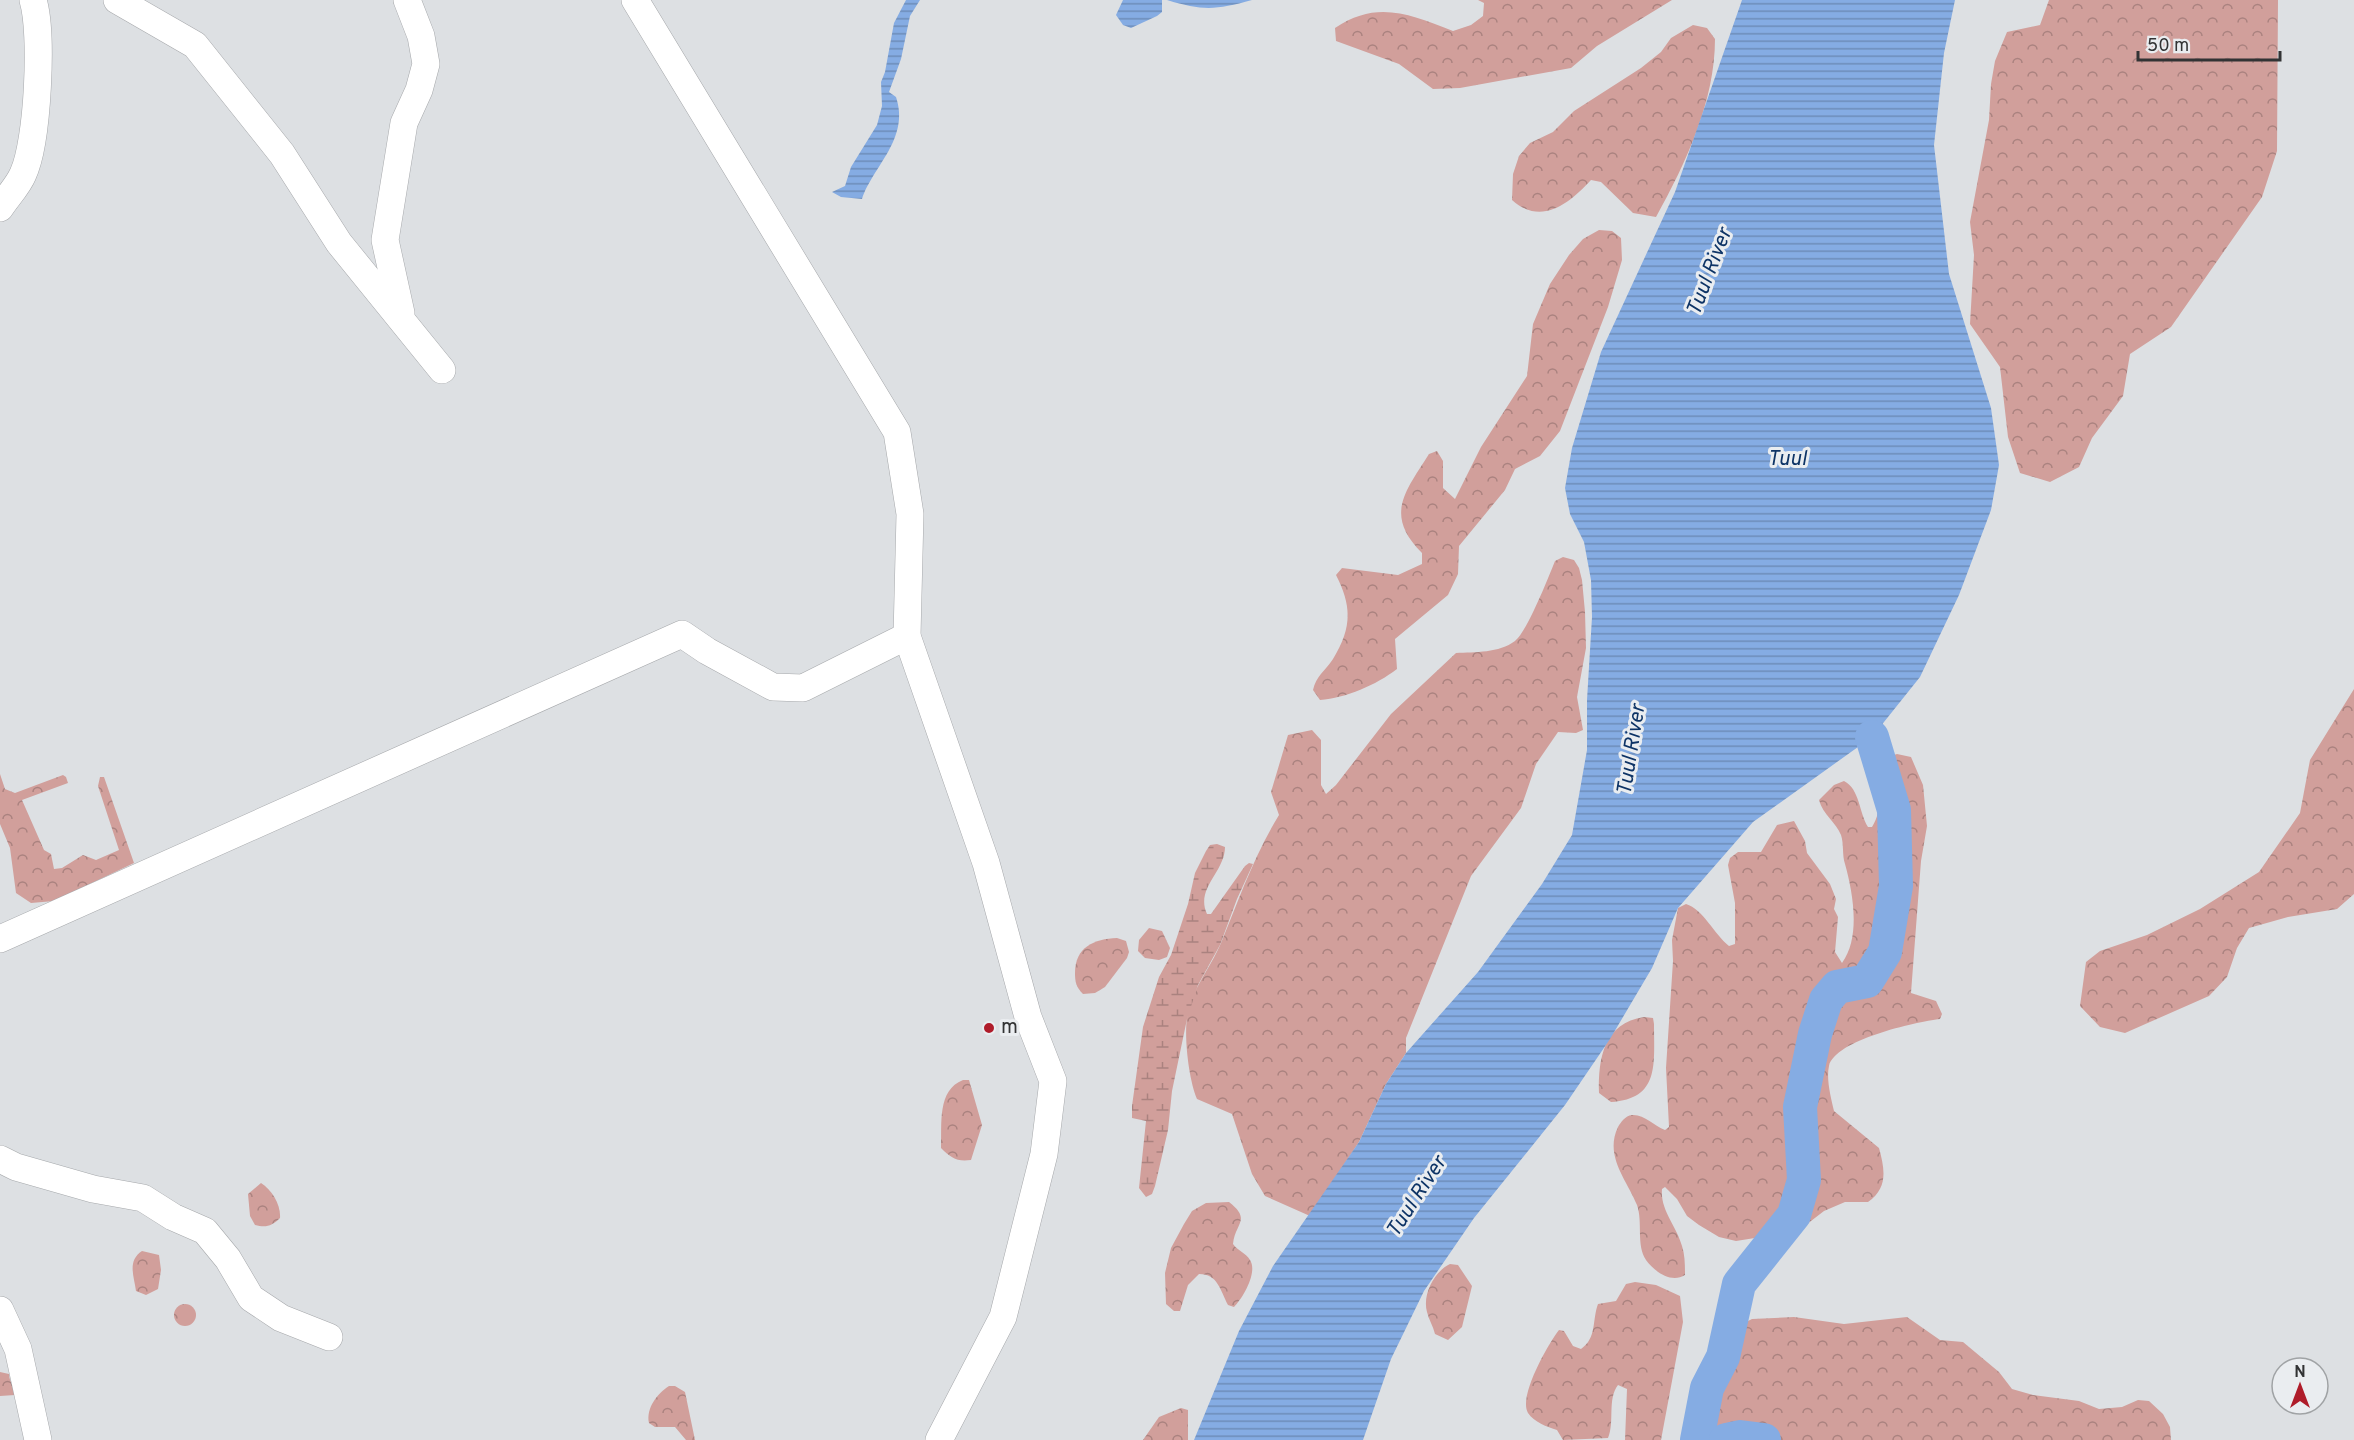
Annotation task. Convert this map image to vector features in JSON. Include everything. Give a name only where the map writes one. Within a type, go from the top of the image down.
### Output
[{"type":"street","points":[[0,208],[23,174],[34,136],[37,73],[33,0]]},
{"type":"street","points":[[117,0],[195,45],[282,154],[339,243],[442,370]]},
{"type":"street","points":[[403,320],[385,240],[404,123],[419,90],[426,64],[421,36],[408,0]]},
{"type":"street","points":[[635,0],[897,432],[910,514],[907,636],[986,863],[1028,1017],[1053,1081],[1044,1154],[1003,1317],[939,1440]]},
{"type":"street","points":[[0,939],[682,634],[707,651],[773,687],[803,688],[907,636]]},
{"type":"street","points":[[0,1159],[16,1167],[93,1189],[143,1198],[173,1217],[205,1231],[228,1259],[251,1298],[281,1318],[329,1337]]},
{"type":"street","points":[[0,1310],[18,1349],[38,1440]]},
{"type":"green space","points":[[1478,0],[1672,0],[1597,46],[1571,68],[1460,88],[1433,89],[1399,64],[1336,41],[1335,28],[1350,19],[1379,12],[1407,15],[1453,31],[1471,25],[1483,16],[1484,3]]},
{"type":"green space","points":[[2049,0],[2278,0],[2277,151],[2262,197],[2171,327],[2130,354],[2123,396],[2092,438],[2079,467],[2050,482],[2020,473],[2008,437],[2000,367],[1970,324],[1974,255],[1970,222],[1989,120],[1995,61],[2007,32],[2040,25]]},
{"type":"green space","points":[[1693,25],[1707,28],[1715,39],[1710,85],[1688,153],[1656,217],[1633,213],[1601,182],[1591,180],[1573,197],[1554,209],[1533,211],[1523,208],[1512,200],[1513,174],[1519,156],[1530,143],[1553,132],[1574,111],[1641,68],[1661,52],[1671,38]]},
{"type":"green space","points":[[1599,230],[1612,231],[1621,238],[1622,260],[1608,307],[1560,431],[1540,456],[1515,469],[1505,490],[1459,546],[1458,574],[1448,595],[1395,639],[1397,669],[1360,690],[1340,697],[1320,700],[1313,690],[1314,685],[1333,659],[1347,627],[1345,597],[1336,575],[1342,568],[1398,575],[1422,564],[1422,553],[1410,539],[1401,515],[1402,504],[1412,480],[1429,454],[1437,451],[1443,461],[1443,488],[1455,499],[1481,447],[1527,376],[1533,324],[1550,284],[1569,255],[1583,239]]},
{"type":"green space","points":[[1563,557],[1574,560],[1582,580],[1586,648],[1577,697],[1583,730],[1576,733],[1558,732],[1536,764],[1521,808],[1471,876],[1406,1038],[1406,1053],[1386,1084],[1359,1142],[1310,1216],[1265,1196],[1252,1174],[1232,1114],[1197,1099],[1190,1071],[1186,1037],[1187,1018],[1192,998],[1217,953],[1254,862],[1279,815],[1271,792],[1288,735],[1312,730],[1321,740],[1321,785],[1326,794],[1336,785],[1391,714],[1456,653],[1502,648],[1520,636],[1543,591],[1555,561]]},
{"type":"green space","points":[[2354,689],[2354,894],[2337,909],[2288,917],[2249,928],[2237,948],[2227,977],[2209,996],[2125,1033],[2100,1027],[2080,1006],[2086,962],[2100,951],[2147,935],[2200,909],[2259,872],[2300,813],[2310,760]]},
{"type":"green space","points":[[1897,754],[1911,757],[1923,785],[1927,826],[1921,861],[1911,993],[1936,1001],[1942,1014],[1940,1019],[1895,1028],[1860,1040],[1834,1057],[1828,1071],[1834,1111],[1879,1148],[1883,1164],[1882,1185],[1868,1202],[1845,1202],[1824,1211],[1798,1231],[1736,1241],[1719,1237],[1687,1216],[1677,1199],[1665,1187],[1662,1189],[1662,1197],[1666,1211],[1680,1239],[1685,1275],[1674,1278],[1663,1275],[1649,1264],[1643,1254],[1639,1212],[1618,1168],[1614,1138],[1618,1127],[1632,1115],[1641,1116],[1665,1130],[1669,1127],[1666,1068],[1673,961],[1672,940],[1678,908],[1686,904],[1692,907],[1729,946],[1735,944],[1735,903],[1728,865],[1730,858],[1738,852],[1761,852],[1777,825],[1794,821],[1805,841],[1807,853],[1830,884],[1836,899],[1834,909],[1838,917],[1835,952],[1842,963],[1852,941],[1853,901],[1841,835],[1823,810],[1819,800],[1834,785],[1844,781],[1853,790],[1868,827],[1872,827],[1878,812],[1884,766],[1888,757]]},
{"type":"green space","points":[[0,774],[5,789],[15,793],[63,775],[66,777],[68,783],[22,800],[44,850],[51,854],[54,869],[62,868],[83,855],[96,860],[119,850],[98,786],[100,777],[104,777],[134,863],[54,901],[31,903],[16,893],[10,848],[0,824]]},
{"type":"green space","points":[[1217,844],[1225,847],[1224,856],[1207,888],[1204,905],[1207,914],[1211,914],[1245,866],[1249,863],[1253,864],[1220,945],[1198,985],[1187,1019],[1172,1091],[1168,1130],[1155,1186],[1152,1194],[1146,1197],[1139,1188],[1146,1121],[1132,1118],[1143,1027],[1159,977],[1171,955],[1188,904],[1195,873],[1210,845]]},
{"type":"green space","points":[[1149,928],[1162,931],[1170,948],[1167,957],[1159,960],[1145,958],[1138,951],[1139,940]]},
{"type":"green space","points":[[1117,938],[1126,941],[1129,952],[1127,958],[1105,987],[1095,993],[1083,994],[1077,987],[1075,979],[1078,957],[1087,946],[1101,940]]},
{"type":"green space","points":[[1644,1017],[1653,1018],[1654,1024],[1651,1077],[1646,1087],[1638,1094],[1611,1102],[1599,1093],[1600,1067],[1606,1044],[1620,1026]]},
{"type":"green space","points":[[963,1080],[969,1080],[982,1125],[971,1160],[954,1158],[941,1148],[945,1100],[949,1091]]},
{"type":"green space","points":[[261,1183],[275,1198],[280,1213],[277,1221],[266,1226],[255,1225],[250,1216],[248,1194]]},
{"type":"green space","points":[[1229,1202],[1240,1213],[1241,1218],[1233,1244],[1250,1260],[1252,1265],[1251,1278],[1245,1291],[1234,1307],[1228,1305],[1214,1280],[1199,1274],[1188,1285],[1180,1311],[1174,1311],[1166,1304],[1165,1273],[1171,1248],[1192,1211],[1206,1203]]},
{"type":"green space","points":[[142,1251],[159,1255],[161,1270],[158,1289],[146,1295],[136,1291],[133,1274],[134,1259]]},
{"type":"green space","points":[[1450,1264],[1458,1265],[1472,1286],[1462,1327],[1448,1340],[1435,1334],[1428,1315],[1426,1298],[1439,1272]]},
{"type":"green space","points":[[1635,1282],[1656,1285],[1680,1296],[1683,1322],[1661,1440],[1625,1440],[1627,1389],[1618,1385],[1613,1397],[1608,1438],[1563,1440],[1557,1430],[1537,1422],[1528,1413],[1527,1395],[1536,1371],[1559,1330],[1564,1331],[1573,1346],[1581,1349],[1590,1340],[1598,1304],[1616,1301],[1626,1284]]},
{"type":"green space","points":[[185,1304],[193,1307],[196,1315],[193,1323],[185,1326],[177,1323],[174,1315],[177,1307]]},
{"type":"green space","points":[[1794,1317],[1844,1324],[1907,1317],[1940,1340],[1963,1342],[1999,1372],[2012,1389],[2033,1395],[2079,1401],[2099,1409],[2122,1407],[2138,1400],[2149,1401],[2163,1414],[2170,1427],[2171,1440],[1703,1440],[1709,1392],[1727,1357],[1738,1326],[1752,1319]]},
{"type":"green space","points":[[0,1372],[9,1374],[15,1395],[0,1396]]},
{"type":"green space","points":[[669,1386],[675,1386],[685,1392],[695,1440],[686,1440],[675,1427],[655,1427],[649,1423],[649,1412],[653,1402]]},
{"type":"green space","points":[[1181,1408],[1188,1410],[1188,1440],[1143,1440],[1159,1417]]},
{"type":"water","points":[[906,0],[920,0],[910,16],[901,59],[889,92],[896,97],[899,112],[894,139],[862,199],[841,197],[832,192],[845,186],[851,167],[877,125],[882,106],[881,82],[894,23]]},
{"type":"water","points":[[1123,0],[1162,0],[1162,12],[1131,28],[1123,25],[1116,15]]},
{"type":"water","points":[[1167,0],[1252,0],[1210,8]]},
{"type":"water","name":"Tuul","points":[[1742,0],[1955,0],[1944,53],[1934,145],[1949,274],[1991,408],[1999,465],[1991,510],[1959,595],[1920,677],[1872,737],[1753,822],[1678,908],[1652,968],[1610,1039],[1565,1105],[1474,1218],[1424,1291],[1391,1359],[1363,1440],[1194,1440],[1239,1331],[1273,1266],[1359,1142],[1386,1084],[1406,1053],[1478,972],[1542,884],[1572,835],[1587,750],[1587,700],[1592,617],[1591,580],[1584,542],[1570,514],[1565,488],[1572,448],[1601,352],[1675,192]]},
{"type":"waterway","points":[[1697,1440],[1707,1388],[1723,1357],[1739,1284],[1794,1215],[1804,1180],[1800,1107],[1815,1034],[1826,1000],[1837,987],[1867,981],[1885,952],[1896,886],[1894,810],[1872,737]]},
{"type":"waterway","points":[[1726,1440],[1740,1437],[1764,1440]]},
{"type":"place","name":"m","points":[[989,1028]]},
{"type":"water label","name":"Tuul River","points":[[1710,272]]},
{"type":"water label","name":"Tuul River","points":[[1632,750]]},
{"type":"water label","name":"Tuul River","points":[[1417,1197]]}]
